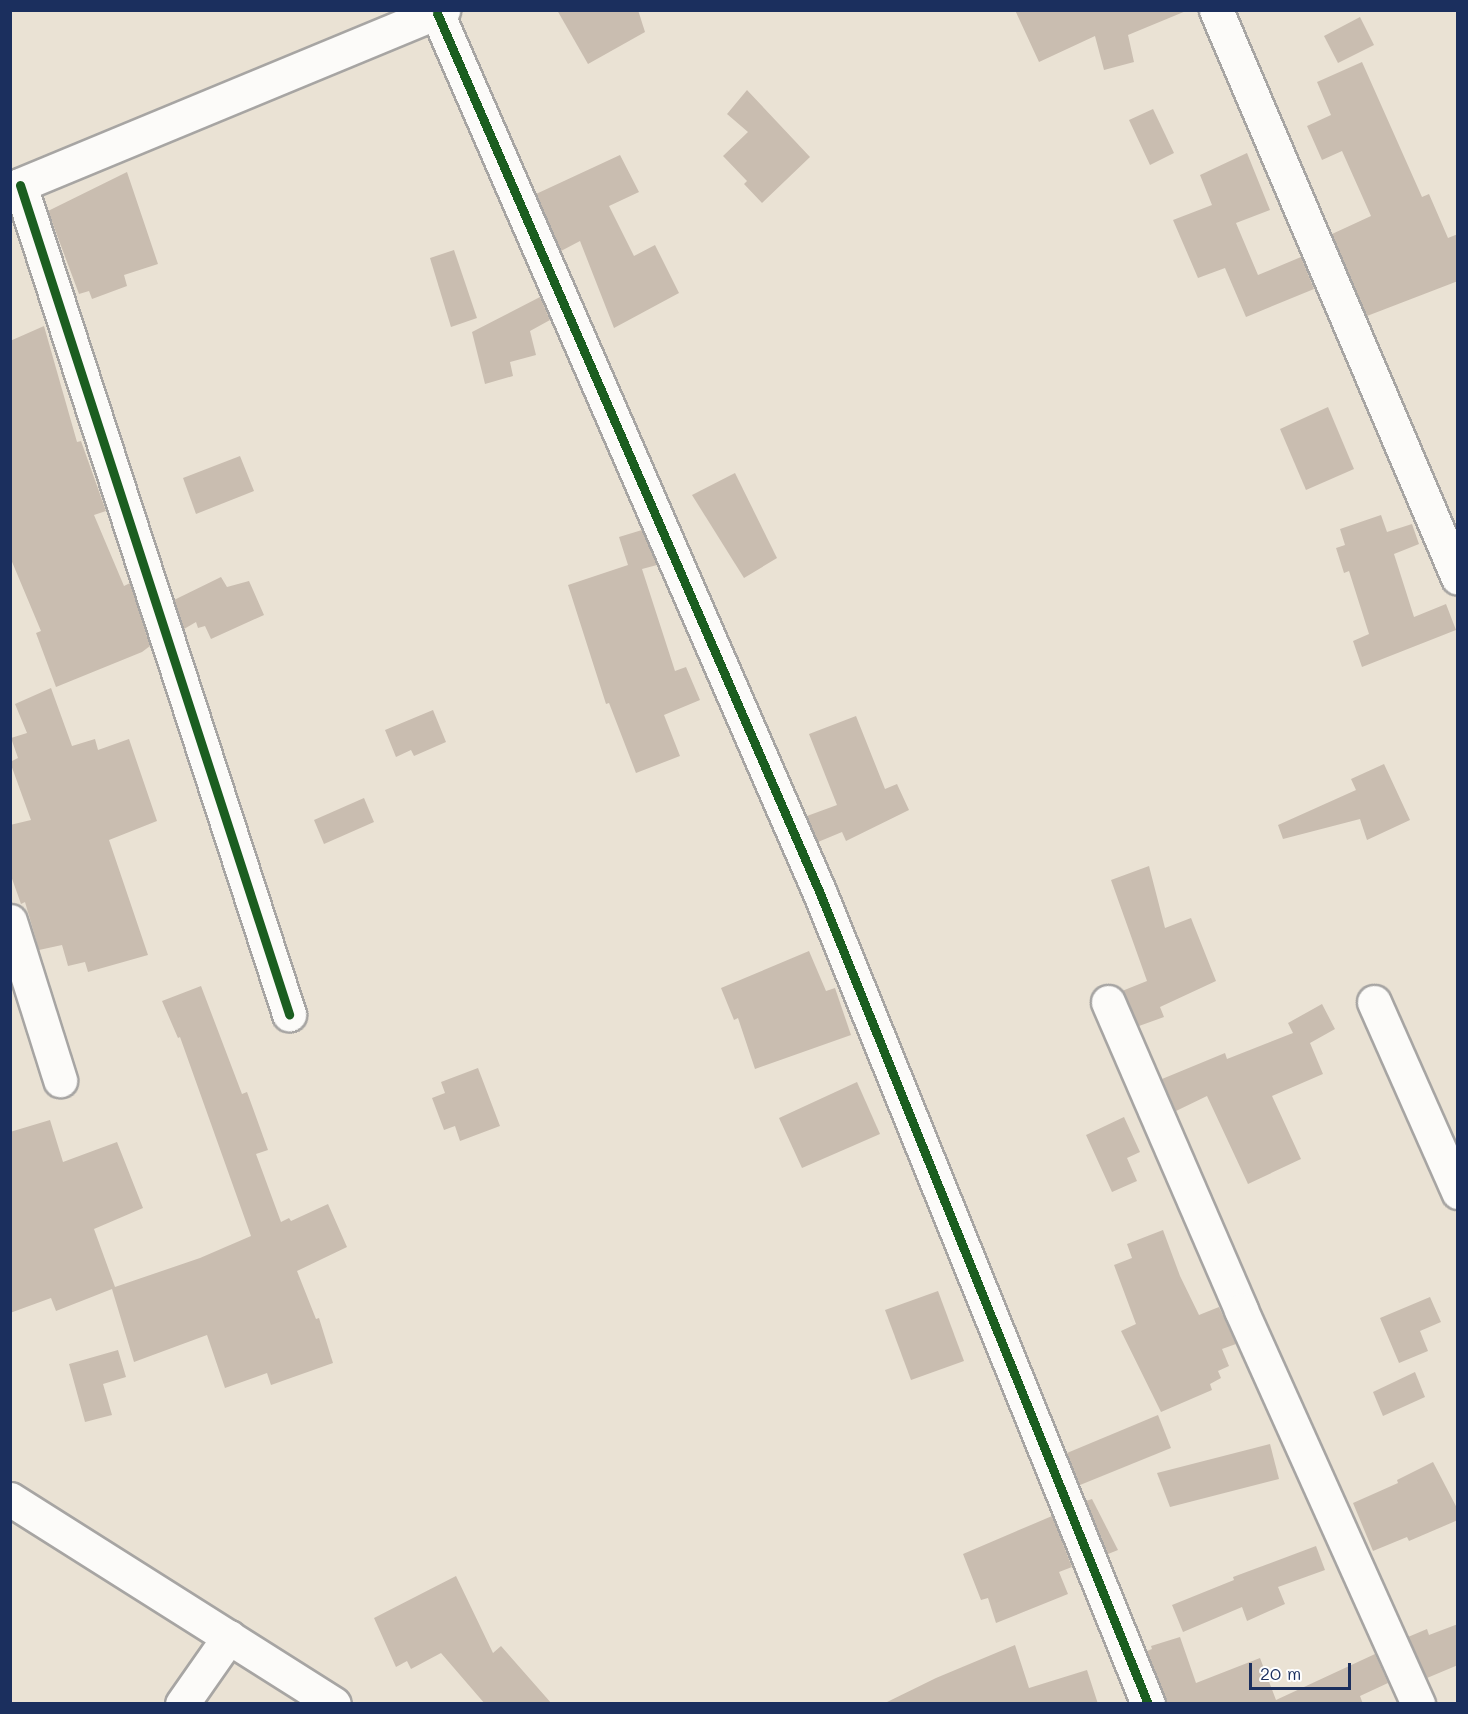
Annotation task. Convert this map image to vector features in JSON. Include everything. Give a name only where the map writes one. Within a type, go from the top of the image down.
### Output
[{"type":"street","points":[[1216,10],[1458,578]]},
{"type":"street","points":[[289,1014],[15,187],[440,12],[819,891],[1148,1704]]},
{"type":"street","points":[[10,921],[60,1080]]},
{"type":"street","points":[[1108,1002],[1246,1320],[1418,1704]]},
{"type":"street","points":[[1374,1002],[1458,1192]]},
{"type":"street","points":[[10,1499],[334,1704]]},
{"type":"street","points":[[182,1704],[229,1636]]},
{"type":"building","points":[[557,10],[638,10],[645,32],[588,64]]},
{"type":"building","points":[[1015,10],[1186,11],[1128,35],[1134,62],[1104,70],[1095,36],[1039,62]]},
{"type":"building","points":[[1360,17],[1374,45],[1338,63],[1324,36]]},
{"type":"building","points":[[1362,62],[1422,197],[1429,194],[1448,238],[1458,234],[1458,281],[1367,316],[1332,234],[1371,216],[1342,151],[1322,160],[1307,126],[1331,115],[1317,82]]},
{"type":"building","points":[[747,90],[810,157],[762,203],[744,184],[747,181],[723,156],[748,132],[727,114]]},
{"type":"building","points":[[1153,109],[1174,153],[1150,165],[1129,120]]},
{"type":"building","points":[[1247,153],[1270,210],[1236,223],[1258,275],[1301,257],[1314,289],[1246,317],[1225,268],[1198,278],[1173,220],[1212,205],[1200,175]]},
{"type":"building","points":[[620,155],[639,192],[609,206],[634,256],[655,245],[679,293],[614,328],[580,241],[561,251],[536,194]]},
{"type":"building","points":[[127,172],[158,264],[124,275],[127,286],[92,299],[89,291],[79,294],[48,211]]},
{"type":"building","points":[[454,250],[477,318],[451,327],[430,258]]},
{"type":"building","points":[[540,297],[550,320],[530,331],[536,355],[510,362],[513,376],[485,384],[472,332]]},
{"type":"building","points":[[44,326],[77,442],[81,441],[106,511],[94,515],[124,586],[130,583],[150,646],[142,652],[56,687],[36,633],[41,631],[10,557],[10,341]]},
{"type":"building","points":[[1328,407],[1354,469],[1306,490],[1280,429]]},
{"type":"building","points":[[240,456],[254,491],[196,514],[183,478]]},
{"type":"building","points":[[735,473],[777,558],[744,578],[692,495]]},
{"type":"building","points":[[1381,515],[1387,532],[1412,524],[1419,544],[1394,554],[1414,617],[1446,604],[1456,630],[1362,667],[1353,641],[1369,634],[1349,571],[1344,573],[1336,548],[1345,545],[1340,529]]},
{"type":"building","points":[[642,530],[657,565],[642,569],[675,671],[686,667],[700,700],[664,715],[680,756],[636,773],[609,703],[606,704],[568,585],[628,565],[619,537]]},
{"type":"building","points":[[221,577],[227,587],[249,581],[264,615],[211,639],[205,626],[198,628],[196,622],[184,629],[174,600]]},
{"type":"building","points":[[51,688],[72,746],[95,739],[98,750],[129,739],[157,821],[109,840],[148,955],[88,972],[85,962],[68,966],[62,945],[39,950],[25,902],[21,904],[10,873],[10,825],[31,820],[10,762],[18,758],[11,738],[27,733],[15,704]]},
{"type":"building","points":[[433,710],[446,742],[414,756],[411,750],[396,757],[385,730]]},
{"type":"building","points":[[856,716],[885,789],[897,784],[909,810],[846,841],[842,832],[818,842],[807,816],[837,805],[809,734]]},
{"type":"building","points":[[1384,764],[1410,820],[1367,840],[1360,819],[1283,839],[1278,825],[1356,790],[1351,779]]},
{"type":"building","points":[[364,798],[374,822],[324,844],[314,820]]},
{"type":"building","points":[[1149,866],[1165,928],[1191,918],[1216,981],[1160,1007],[1164,1017],[1139,1026],[1122,991],[1147,981],[1111,880]]},
{"type":"building","points":[[809,951],[826,991],[835,988],[851,1035],[755,1069],[738,1018],[734,1020],[721,988]]},
{"type":"building","points":[[201,986],[242,1094],[247,1092],[268,1150],[256,1154],[281,1222],[289,1218],[291,1221],[328,1204],[347,1247],[297,1271],[316,1319],[319,1318],[333,1363],[271,1385],[267,1373],[225,1388],[207,1335],[134,1362],[112,1289],[56,1311],[51,1298],[10,1313],[10,1132],[50,1120],[63,1162],[117,1142],[143,1208],[94,1229],[115,1287],[200,1258],[251,1236],[180,1037],[178,1038],[162,1001]]},
{"type":"building","points":[[1322,1004],[1335,1029],[1310,1043],[1323,1074],[1272,1096],[1301,1159],[1248,1184],[1207,1096],[1176,1111],[1162,1079],[1225,1053],[1227,1059],[1293,1033],[1288,1023]]},
{"type":"building","points":[[478,1068],[500,1126],[460,1141],[455,1126],[444,1130],[432,1098],[445,1093],[441,1082]]},
{"type":"building","points":[[857,1082],[880,1134],[802,1168],[779,1118]]},
{"type":"building","points":[[1124,1117],[1140,1152],[1127,1158],[1137,1181],[1112,1192],[1086,1135]]},
{"type":"building","points":[[1163,1230],[1180,1276],[1199,1315],[1219,1307],[1236,1344],[1222,1349],[1229,1366],[1218,1371],[1221,1378],[1210,1384],[1212,1390],[1161,1412],[1121,1331],[1136,1324],[1114,1265],[1132,1258],[1127,1244]]},
{"type":"building","points":[[938,1291],[964,1361],[911,1380],[885,1310]]},
{"type":"building","points":[[1430,1297],[1441,1322],[1420,1331],[1428,1351],[1399,1363],[1380,1318]]},
{"type":"building","points":[[118,1350],[126,1377],[103,1384],[112,1415],[85,1422],[69,1364]]},
{"type":"building","points":[[1415,1372],[1425,1397],[1383,1416],[1373,1392]]},
{"type":"building","points":[[1158,1415],[1171,1448],[1080,1485],[1067,1453]]},
{"type":"building","points":[[1270,1444],[1279,1479],[1170,1507],[1157,1473]]},
{"type":"building","points":[[1433,1462],[1458,1510],[1458,1520],[1409,1541],[1407,1537],[1373,1551],[1353,1503],[1398,1483],[1397,1480]]},
{"type":"building","points":[[1092,1499],[1118,1550],[1108,1554],[1086,1501]]},
{"type":"building","points":[[1052,1516],[1072,1567],[1059,1572],[1068,1594],[996,1623],[988,1598],[981,1600],[963,1554]]},
{"type":"building","points":[[1316,1546],[1325,1570],[1278,1587],[1285,1604],[1247,1621],[1242,1607],[1183,1632],[1172,1605],[1234,1580],[1233,1577]]},
{"type":"building","points":[[456,1576],[493,1653],[501,1646],[552,1704],[485,1704],[441,1653],[411,1669],[407,1661],[396,1667],[374,1618]]},
{"type":"building","points":[[1458,1624],[1458,1665],[1427,1678],[1408,1637],[1427,1629],[1429,1635]]},
{"type":"building","points":[[1180,1637],[1196,1683],[1260,1658],[1276,1700],[1375,1654],[1388,1683],[1360,1696],[1363,1704],[1166,1704],[1147,1651],[1152,1649],[1151,1646]]},
{"type":"building","points":[[1015,1645],[1029,1688],[1087,1670],[1098,1704],[883,1704],[936,1678]]},
{"type":"cycle path","points":[[437,13],[819,891],[1148,1704]]},
{"type":"cycle path","points":[[20,185],[289,1014]]}]
